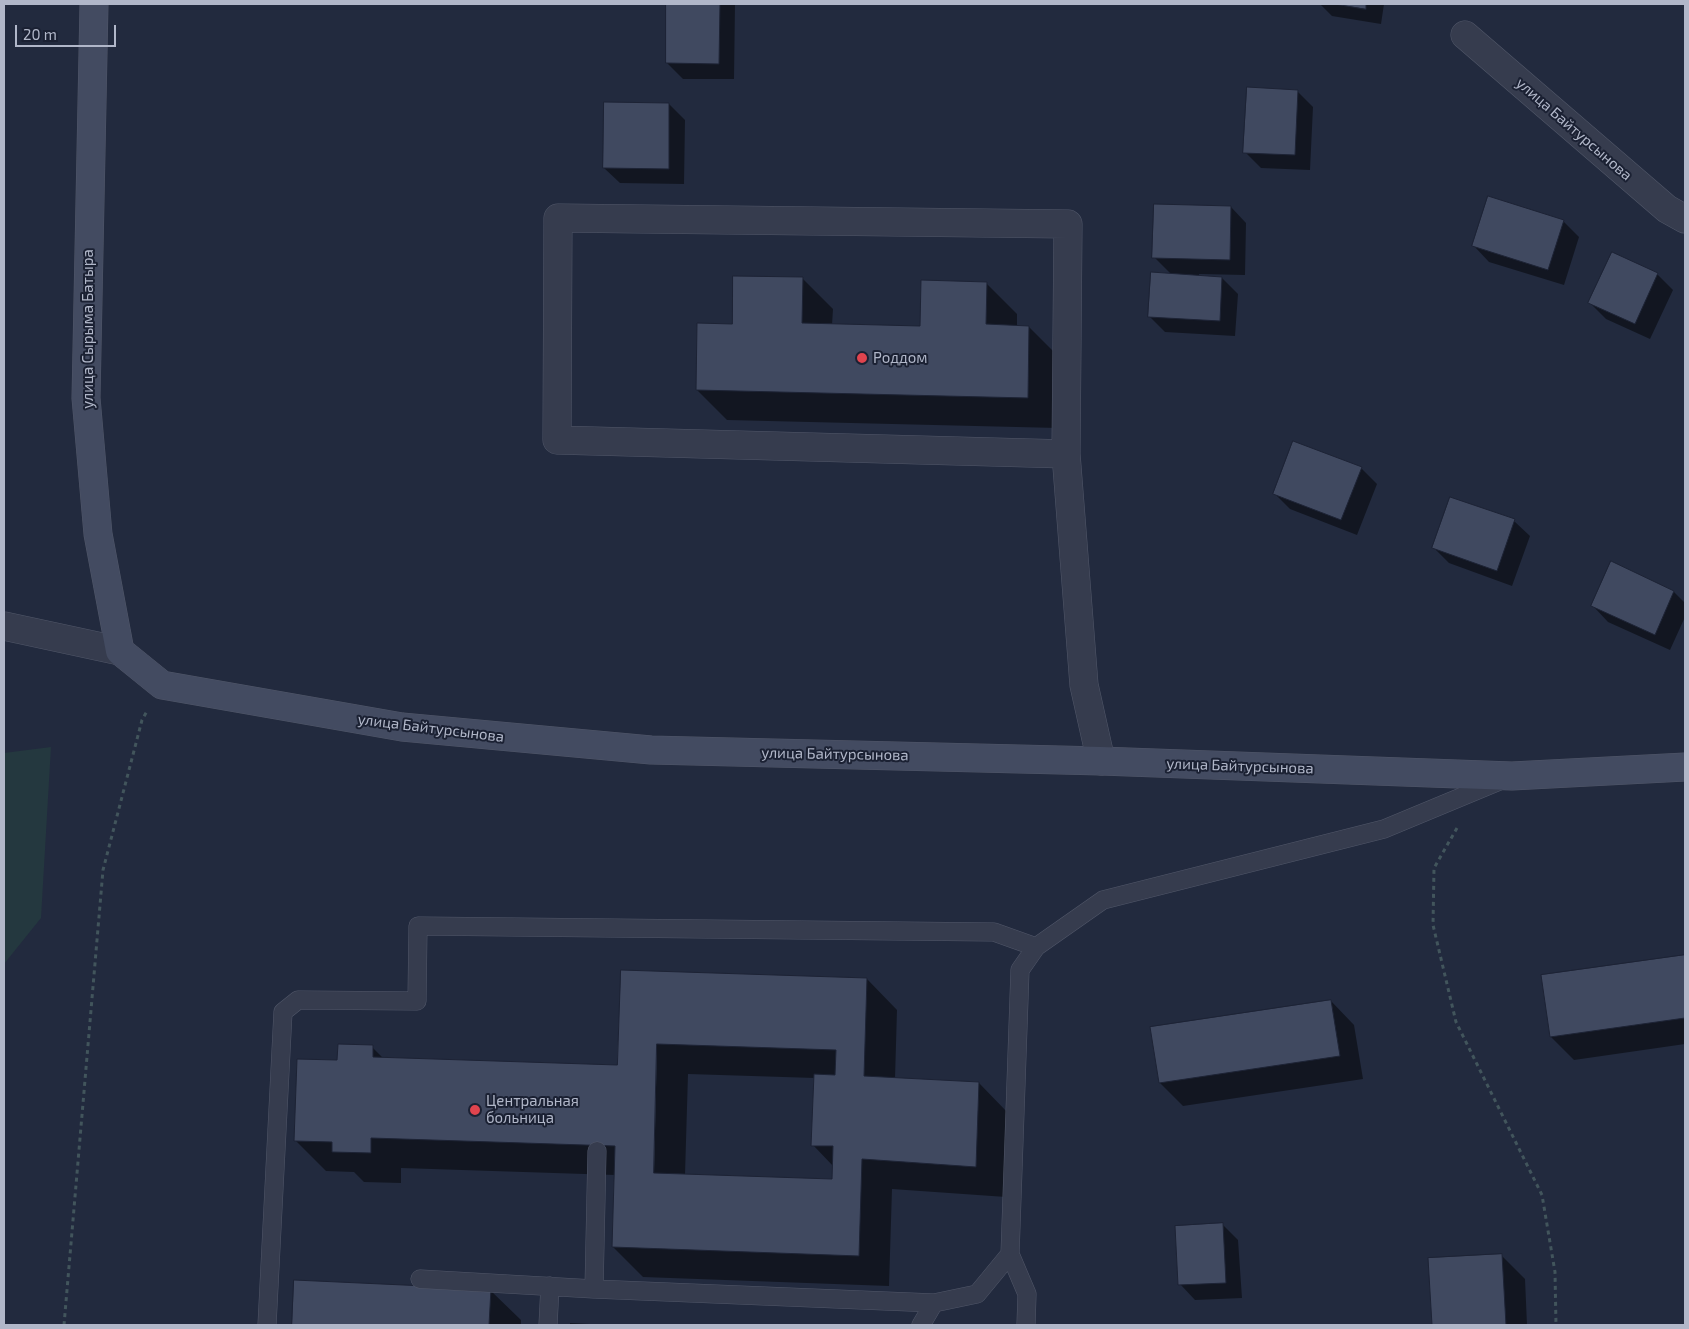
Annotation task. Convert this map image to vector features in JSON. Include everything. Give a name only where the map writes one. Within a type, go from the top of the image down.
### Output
[{"type":"street","name":"улица Сырыма Батыра","points":[[94,4],[86,398],[98,534],[120,652]]},
{"type":"street","name":"улица Байтурсынова","points":[[1465,35],[1667,209],[1685,219]]},
{"type":"street","points":[[1066,454],[557,440],[558,218],[1068,224],[1066,454],[1084,685],[1101,761]]},
{"type":"street","name":"улица Байтурсынова","points":[[4,626],[120,652],[162,685],[402,728],[651,750],[1101,761],[1512,776],[1685,767]]},
{"type":"lane","points":[[1026,1325],[1027,1294],[1010,1254],[1020,970],[1036,947],[1103,900],[1384,829],[1512,776]]},
{"type":"lane","points":[[267,1325],[283,1012],[298,1000],[417,1001],[418,926],[994,932],[1036,947]]},
{"type":"lane","points":[[594,1289],[597,1151]]},
{"type":"lane","points":[[420,1279],[594,1289],[934,1302],[977,1294],[1010,1254]]},
{"type":"lane","points":[[548,1325],[550,1286]]},
{"type":"lane","points":[[921,1325],[934,1302]]},
{"type":"path","points":[[64,1325],[103,870],[142,720],[162,685]]},
{"type":"path","points":[[1459,824],[1434,868],[1434,926],[1456,1022],[1542,1195],[1556,1272],[1556,1325]]},
{"type":"shaded area","points":[[51,747],[41,918],[4,964],[4,753]]},
{"type":"building","points":[[666,4],[720,4],[719,64],[666,63]]},
{"type":"building","points":[[1335,4],[1366,4],[1366,9]]},
{"type":"building","points":[[1247,87],[1298,90],[1295,155],[1243,153]]},
{"type":"building","points":[[604,102],[669,103],[669,169],[603,168]]},
{"type":"building","points":[[1488,196],[1564,220],[1548,270],[1472,246]]},
{"type":"building","points":[[1154,204],[1231,206],[1230,260],[1152,258]]},
{"type":"building","points":[[1612,252],[1658,273],[1635,324],[1588,303]]},
{"type":"building","points":[[1151,272],[1222,277],[1220,321],[1148,317]]},
{"type":"building","name":"Роддом","points":[[733,276],[803,277],[802,323],[920,326],[921,280],[987,282],[986,324],[1029,326],[1028,398],[696,390],[697,323],[732,324]]},
{"type":"building","points":[[1293,441],[1362,467],[1341,520],[1273,494]]},
{"type":"building","points":[[1450,497],[1515,519],[1497,571],[1432,548]]},
{"type":"building","points":[[1611,561],[1674,591],[1655,635],[1591,606]]},
{"type":"building","points":[[1685,955],[1685,1018],[1550,1037],[1541,975]]},
{"type":"building","name":"Центральная больница","points":[[621,970],[867,978],[864,1076],[979,1082],[976,1167],[862,1159],[859,1256],[612,1247],[615,1146],[371,1138],[371,1153],[332,1152],[332,1142],[294,1141],[297,1059],[337,1060],[338,1044],[373,1045],[373,1057],[617,1065]],"holes":[[[657,1044],[836,1050],[835,1075],[814,1074],[811,1146],[833,1146],[832,1179],[654,1173]]]},
{"type":"building","points":[[1331,1000],[1340,1056],[1159,1083],[1150,1027]]},
{"type":"building","points":[[1223,1223],[1226,1283],[1178,1285],[1175,1226]]},
{"type":"building","points":[[1502,1254],[1506,1325],[1432,1325],[1428,1258]]},
{"type":"building","points":[[294,1280],[491,1289],[489,1325],[292,1325]]},
{"type":"place","name":"Роддом","points":[[862,358]]},
{"type":"place","name":"Центральная больница","points":[[475,1110]]}]
